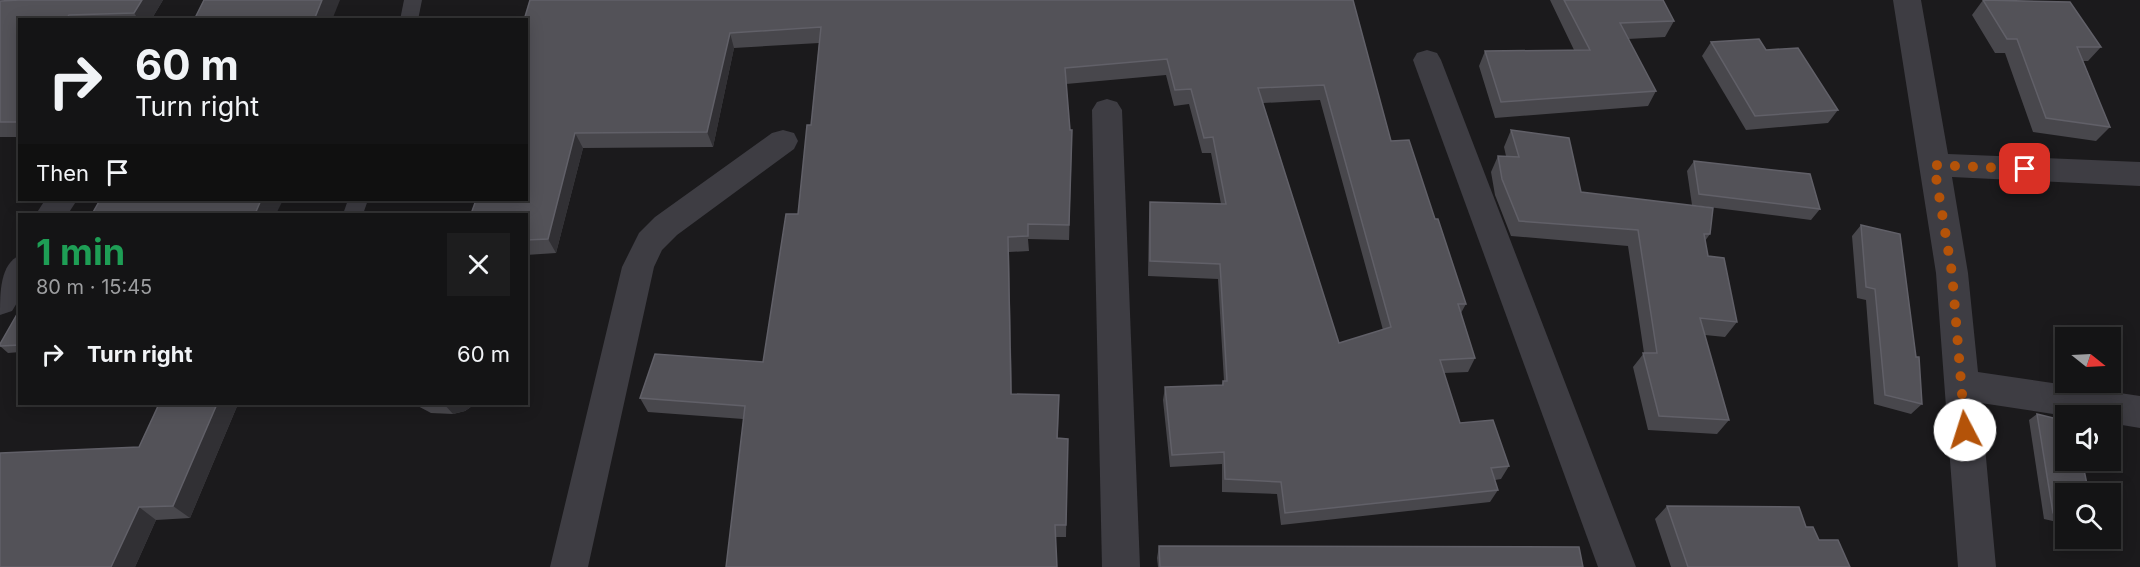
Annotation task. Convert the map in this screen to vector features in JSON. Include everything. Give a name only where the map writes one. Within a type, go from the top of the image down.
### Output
[{"type":"street","points":[[1908,0],[1952,273],[1977,567]]},
{"type":"street","points":[[1427,60],[1617,567]]},
{"type":"street","points":[[1107,110],[1121,567]]},
{"type":"street","points":[[569,567],[638,267],[650,242],[666,226],[783,141]]},
{"type":"street","points":[[1934,165],[2140,174]]},
{"type":"street","points":[[0,300],[18,271]]},
{"type":"street","points":[[1961,385],[2056,402],[2140,412]]},
{"type":"lane","points":[[409,18],[413,0]]},
{"type":"building","points":[[142,0],[134,13],[69,15],[67,18],[18,18],[18,122],[0,122],[0,1]]},
{"type":"building","points":[[204,0],[322,0],[315,18],[195,18]]},
{"type":"building","points":[[530,0],[1353,0],[1391,141],[1409,140],[1466,304],[1458,304],[1475,358],[1440,360],[1460,423],[1493,420],[1509,466],[1491,468],[1498,490],[1285,513],[1281,482],[1225,479],[1224,452],[1172,455],[1165,387],[1223,385],[1223,381],[1227,381],[1220,264],[1150,261],[1150,202],[1226,204],[1213,137],[1204,138],[1191,89],[1175,90],[1167,59],[1065,68],[1070,130],[1072,130],[1069,225],[1028,224],[1028,236],[1008,237],[1011,394],[1059,395],[1057,438],[1068,439],[1066,525],[1055,525],[1057,567],[726,567],[745,406],[640,398],[655,354],[763,362],[786,214],[798,214],[807,125],[811,125],[821,27],[730,33],[707,132],[575,133],[548,239],[528,240],[528,213],[471,213],[476,201],[528,201],[528,18],[525,18]],"holes":[[[1324,85],[1391,327],[1339,343],[1258,88]]]},
{"type":"building","points":[[1564,0],[1663,0],[1674,21],[1620,23],[1656,91],[1501,102],[1485,51],[1590,50]]},
{"type":"building","points":[[1983,0],[2070,2],[2101,47],[2077,47],[2110,127],[2046,118],[2017,39],[2007,39]]},
{"type":"building","points":[[1759,39],[1766,50],[1798,48],[1838,110],[1755,116],[1711,42]]},
{"type":"building","points":[[1511,130],[1569,138],[1581,192],[1713,208],[1710,234],[1704,234],[1708,256],[1724,258],[1737,322],[1700,318],[1729,420],[1659,416],[1643,353],[1657,353],[1638,230],[1519,221],[1502,179],[1498,156],[1519,157]]},
{"type":"building","points":[[1694,161],[1810,174],[1820,209],[1699,194]]},
{"type":"building","points":[[99,201],[261,201],[255,213],[93,213]]},
{"type":"building","points":[[1861,225],[1900,234],[1916,357],[1919,357],[1922,404],[1885,395],[1875,289],[1866,287]]},
{"type":"building","points":[[18,312],[18,345],[0,346]]},
{"type":"building","points":[[159,405],[217,405],[173,506],[139,507],[111,567],[0,567],[0,453],[139,447]]},
{"type":"building","points":[[2037,414],[2055,418],[2055,471],[2084,471],[2087,483],[2055,483],[2055,513],[2053,513]]},
{"type":"building","points":[[1667,506],[1799,507],[1806,527],[1813,527],[1819,540],[1838,540],[1850,567],[1688,567]]},
{"type":"building","points":[[1159,546],[1579,547],[1583,567],[1160,567]]},
{"type":"route","points":[[1965,430],[1952,273],[1934,165],[2025,169]]}]
